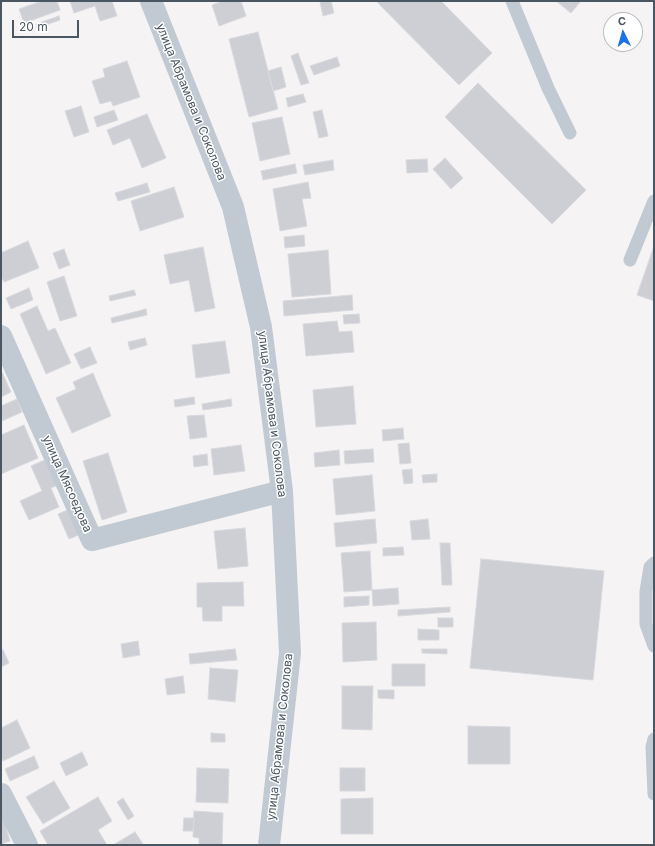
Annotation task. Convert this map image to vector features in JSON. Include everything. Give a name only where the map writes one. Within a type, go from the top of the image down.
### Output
[{"type":"street","name":"улица Абрамова и Соколова","points":[[151,1],[233,207],[261,327],[282,491],[290,653],[268,845]]},
{"type":"street","name":"улица Мясоедова","points":[[1,336],[92,540],[282,491]]},
{"type":"street","points":[[1,794],[27,845]]},
{"type":"lane","points":[[512,1],[545,82],[570,133]]},
{"type":"lane","points":[[630,260],[654,201]]},
{"type":"lane","points":[[654,563],[650,567],[646,591],[646,624],[654,646]]},
{"type":"lane","points":[[654,739],[652,747],[654,794]]},
{"type":"building","points":[[42,1],[57,1],[60,10],[24,23],[19,9]]},
{"type":"building","points":[[70,1],[112,1],[117,16],[100,21],[95,6],[74,13]]},
{"type":"building","points":[[223,1],[241,1],[246,16],[219,26],[212,5]]},
{"type":"building","points":[[331,1],[334,13],[323,16],[320,2]]},
{"type":"building","points":[[376,1],[441,1],[492,53],[459,85]]},
{"type":"building","points":[[556,1],[581,1],[571,13]]},
{"type":"building","points":[[59,16],[60,20],[37,28],[36,24]]},
{"type":"building","points":[[258,32],[278,109],[249,117],[229,39]]},
{"type":"building","points":[[298,53],[309,83],[301,85],[291,56]]},
{"type":"building","points":[[337,57],[340,66],[314,75],[310,66]]},
{"type":"building","points":[[127,61],[140,97],[113,106],[111,101],[100,104],[92,81],[105,77],[103,69]]},
{"type":"building","points":[[281,67],[286,87],[273,91],[268,71]]},
{"type":"building","points":[[478,83],[586,190],[552,224],[445,117]]},
{"type":"building","points":[[303,94],[306,102],[288,107],[286,98]]},
{"type":"building","points":[[81,106],[89,132],[74,137],[65,111]]},
{"type":"building","points":[[114,110],[118,120],[97,127],[94,117]]},
{"type":"building","points":[[322,110],[328,136],[319,138],[313,112]]},
{"type":"building","points":[[147,114],[166,158],[142,168],[130,138],[113,145],[107,130]]},
{"type":"building","points":[[282,117],[290,154],[260,161],[252,123]]},
{"type":"building","points":[[445,158],[463,178],[451,189],[433,169]]},
{"type":"building","points":[[427,159],[428,172],[407,173],[406,160]]},
{"type":"building","points":[[333,160],[334,170],[305,175],[303,165]]},
{"type":"building","points":[[295,164],[297,173],[263,180],[261,171]]},
{"type":"building","points":[[308,182],[311,198],[302,199],[307,226],[280,231],[273,189]]},
{"type":"building","points":[[147,183],[150,192],[118,201],[115,193]]},
{"type":"building","points":[[174,187],[184,217],[140,231],[131,201]]},
{"type":"building","points":[[304,235],[305,246],[285,248],[284,237]]},
{"type":"building","points":[[28,241],[39,268],[4,282],[1,276],[1,253]]},
{"type":"building","points":[[654,246],[654,301],[637,295]]},
{"type":"building","points":[[203,247],[215,308],[195,312],[189,280],[170,284],[164,255]]},
{"type":"building","points":[[64,249],[70,265],[59,269],[53,253]]},
{"type":"building","points":[[328,250],[331,294],[292,297],[288,254]]},
{"type":"building","points":[[64,276],[77,316],[60,321],[47,282]]},
{"type":"building","points":[[29,288],[33,300],[11,309],[6,298]]},
{"type":"building","points":[[134,290],[136,295],[110,301],[109,296]]},
{"type":"building","points":[[352,295],[353,310],[284,316],[283,301]]},
{"type":"building","points":[[37,306],[48,331],[55,328],[71,363],[46,374],[20,314]]},
{"type":"building","points":[[146,309],[147,315],[112,323],[111,318]]},
{"type":"building","points":[[359,314],[360,323],[344,324],[343,315]]},
{"type":"building","points":[[337,321],[339,332],[352,331],[354,352],[306,356],[303,324]]},
{"type":"building","points":[[145,338],[147,345],[130,350],[128,342]]},
{"type":"building","points":[[225,341],[230,373],[196,378],[192,345]]},
{"type":"building","points":[[90,347],[97,363],[81,369],[74,354]]},
{"type":"building","points":[[1,372],[11,392],[1,397]]},
{"type":"building","points":[[93,373],[111,416],[72,433],[56,398],[76,389],[73,382]]},
{"type":"building","points":[[353,386],[356,424],[316,427],[313,390]]},
{"type":"building","points":[[194,397],[195,404],[175,407],[174,400]]},
{"type":"building","points":[[17,399],[22,412],[2,421],[1,406]]},
{"type":"building","points":[[231,399],[232,406],[203,410],[202,404]]},
{"type":"building","points":[[204,415],[207,437],[190,439],[187,416]]},
{"type":"building","points":[[24,425],[38,458],[1,474],[1,435]]},
{"type":"building","points":[[403,428],[404,439],[383,441],[382,430]]},
{"type":"building","points":[[409,443],[411,463],[400,464],[398,444]]},
{"type":"building","points":[[241,445],[245,471],[214,475],[211,449]]},
{"type":"building","points":[[373,449],[374,462],[345,464],[344,451]]},
{"type":"building","points":[[339,450],[340,465],[315,467],[314,453]]},
{"type":"building","points":[[108,453],[127,512],[102,520],[83,461]]},
{"type":"building","points":[[207,454],[208,465],[194,467],[193,456]]},
{"type":"building","points":[[47,459],[58,485],[51,488],[59,507],[29,520],[20,501],[42,491],[31,466]]},
{"type":"building","points":[[412,469],[413,483],[404,484],[402,470]]},
{"type":"building","points":[[437,474],[437,482],[423,483],[422,475]]},
{"type":"building","points":[[372,475],[375,511],[336,515],[333,479]]},
{"type":"building","points":[[70,509],[81,534],[69,539],[58,514]]},
{"type":"building","points":[[375,519],[377,543],[336,547],[334,523]]},
{"type":"building","points":[[428,519],[430,539],[412,540],[410,521]]},
{"type":"building","points":[[245,528],[248,566],[218,569],[214,531]]},
{"type":"building","points":[[440,543],[450,543],[452,585],[442,585]]},
{"type":"building","points":[[403,547],[404,555],[383,556],[383,548]]},
{"type":"building","points":[[370,551],[372,590],[344,592],[341,553]]},
{"type":"building","points":[[481,559],[604,571],[593,680],[470,668]]},
{"type":"building","points":[[243,582],[244,606],[222,606],[222,621],[203,621],[202,607],[197,607],[197,583]]},
{"type":"building","points":[[398,588],[399,604],[373,606],[372,590]]},
{"type":"building","points":[[369,596],[369,605],[344,607],[344,597]]},
{"type":"building","points":[[450,607],[450,612],[398,616],[398,610]]},
{"type":"building","points":[[438,618],[453,618],[453,627],[438,627]]},
{"type":"building","points":[[376,622],[377,660],[343,662],[342,623]]},
{"type":"building","points":[[418,629],[439,630],[439,640],[418,640]]},
{"type":"building","points":[[138,641],[140,655],[123,658],[121,644]]},
{"type":"building","points":[[235,649],[237,660],[190,664],[189,654]]},
{"type":"building","points":[[422,649],[447,649],[447,654],[422,653]]},
{"type":"building","points":[[3,650],[9,663],[1,667],[1,651]]},
{"type":"building","points":[[392,664],[425,664],[425,686],[392,686]]},
{"type":"building","points":[[210,668],[238,670],[235,702],[208,699]]},
{"type":"building","points":[[183,676],[185,693],[167,695],[165,679]]},
{"type":"building","points":[[342,686],[373,686],[372,730],[342,729]]},
{"type":"building","points":[[378,690],[394,690],[394,699],[378,698]]},
{"type":"building","points":[[17,720],[30,748],[3,761],[1,757],[1,728]]},
{"type":"building","points":[[468,726],[510,727],[510,764],[468,764]]},
{"type":"building","points":[[211,733],[225,734],[225,742],[211,742]]},
{"type":"building","points":[[82,752],[88,765],[66,776],[60,763]]},
{"type":"building","points":[[34,756],[39,768],[10,781],[5,769]]},
{"type":"building","points":[[197,768],[229,769],[228,803],[196,802]]},
{"type":"building","points":[[340,768],[365,768],[365,791],[340,791]]},
{"type":"building","points":[[54,781],[70,808],[43,824],[26,797]]},
{"type":"building","points":[[98,797],[112,821],[98,830],[107,845],[48,845],[40,831]]},
{"type":"building","points":[[123,798],[134,816],[128,820],[117,802]]},
{"type":"building","points":[[373,798],[373,834],[341,834],[341,799]]},
{"type":"building","points":[[194,811],[223,813],[222,845],[199,845],[199,838],[193,837]]},
{"type":"building","points":[[1,812],[10,841],[1,844]]},
{"type":"building","points":[[184,818],[194,818],[193,831],[183,831]]},
{"type":"building","points":[[135,832],[143,844],[113,845]]}]
